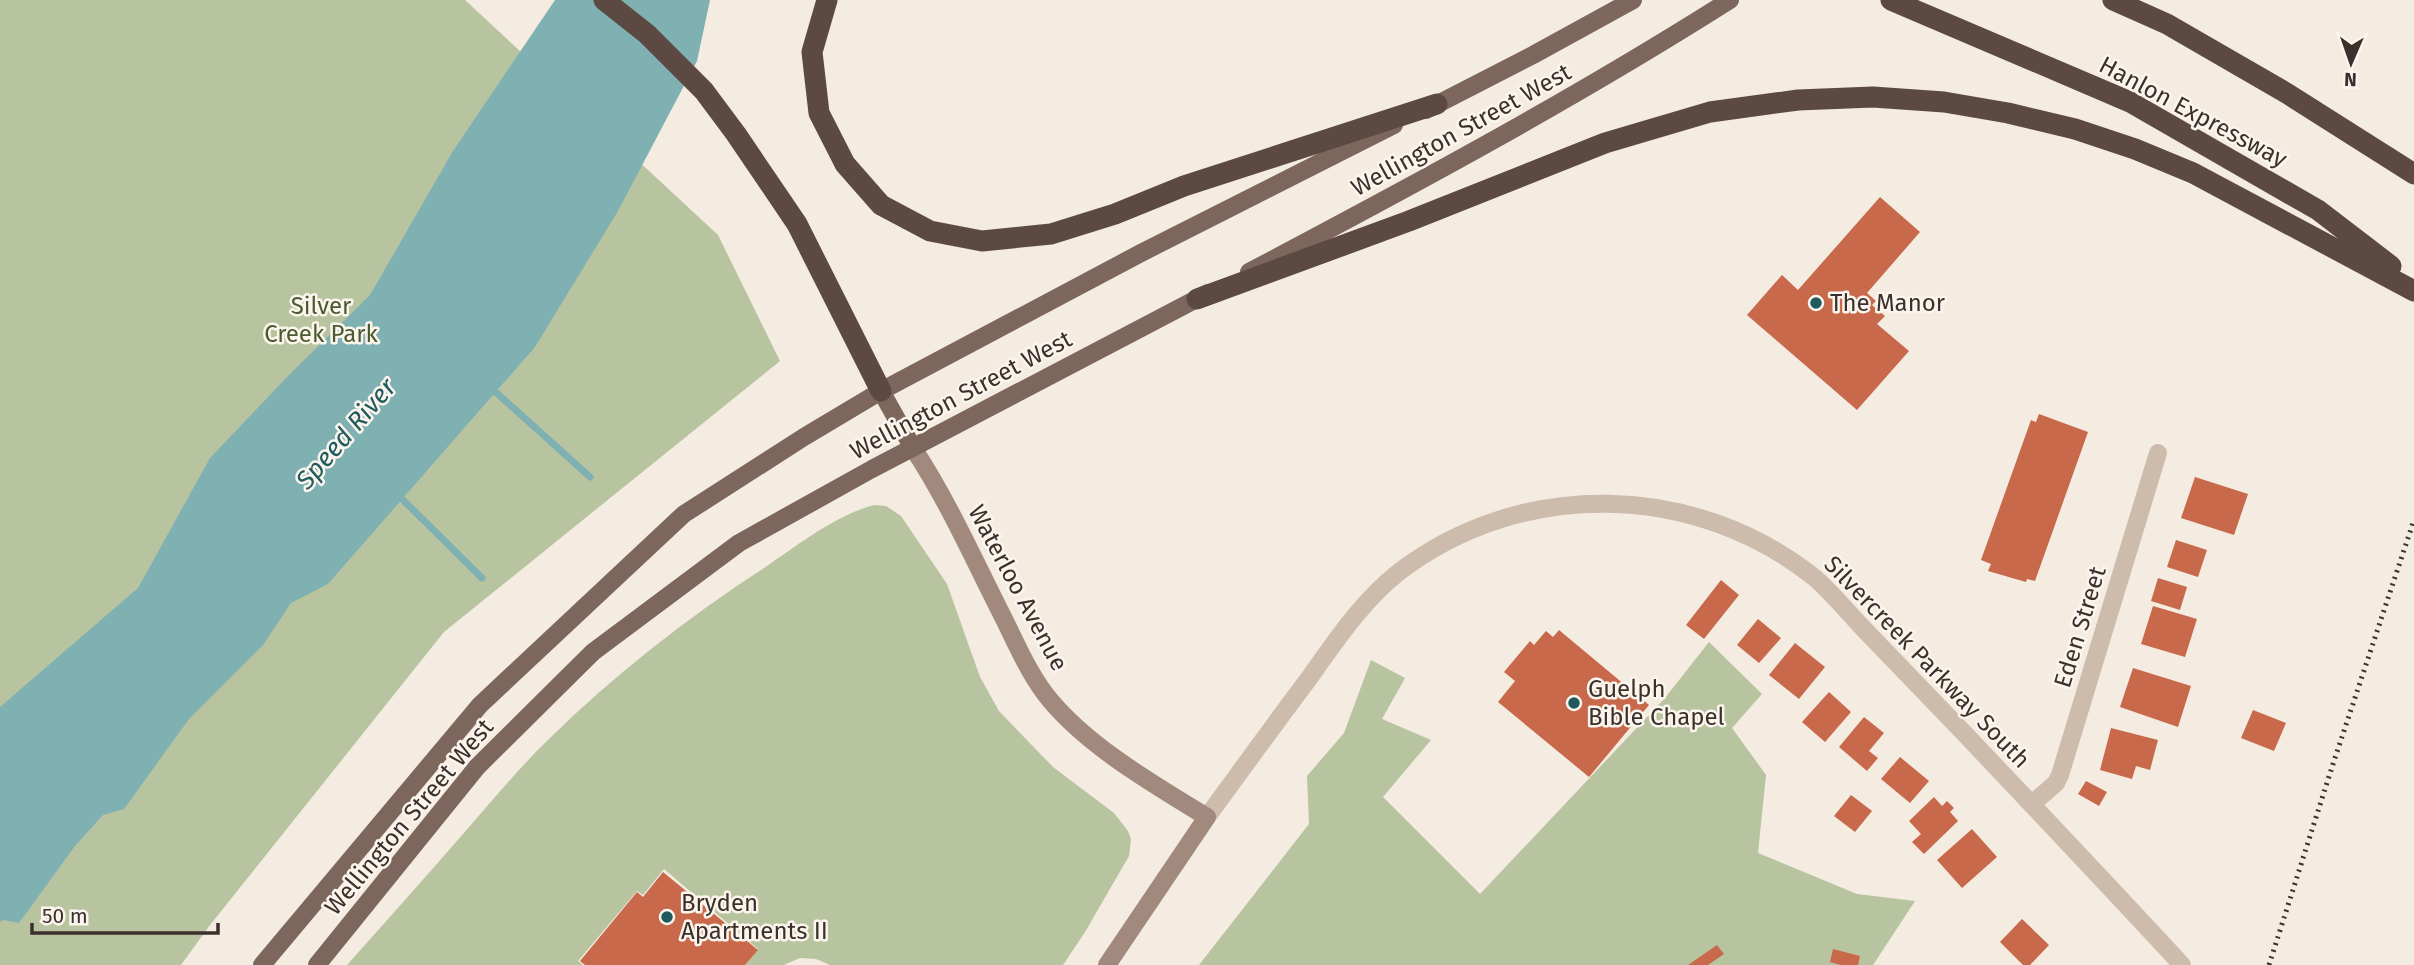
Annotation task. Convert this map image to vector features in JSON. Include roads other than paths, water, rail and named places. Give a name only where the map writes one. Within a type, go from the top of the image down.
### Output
[{"type":"highway","points":[[604,0],[647,34],[704,91],[736,134],[797,224],[881,391]]},
{"type":"highway","points":[[827,0],[812,52],[818,113],[845,164],[881,205],[930,230],[982,241],[1051,234],[1115,214],[1184,186],[1437,104]]},
{"type":"highway","name":"Hanlon Expressway","points":[[1891,0],[2130,102],[2318,210],[2414,283]]},
{"type":"highway","points":[[2113,0],[2167,24],[2288,94],[2414,174]]},
{"type":"highway","points":[[1197,299],[1409,221],[1605,143],[1710,112],[1798,100],[1873,97],[1944,102],[2008,113],[2075,129],[2135,149],[2193,173],[2414,291]]},
{"type":"main road","name":"Wellington Street West","points":[[262,965],[480,705],[684,514],[881,391],[1141,253],[1437,104],[1633,0]]},
{"type":"main road","name":"Wellington Street West","points":[[317,965],[477,767],[593,652],[739,543],[913,448],[1448,167],[1591,86],[1730,0]]},
{"type":"main road","name":"Waterloo Avenue","points":[[881,391],[913,448]]},
{"type":"street","name":"Waterloo Avenue","points":[[913,448],[934,480],[1023,657],[1049,699],[1089,737],[1207,817]]},
{"type":"street","name":"Eden Street","points":[[2032,804],[2056,783],[2060,775],[2158,453]]},
{"type":"street","name":"Silvercreek Parkway South","points":[[1207,817],[1359,608],[1399,572],[1445,543],[1491,522],[1535,509],[1588,503],[1651,506],[1702,518],[1764,545],[1816,579],[2182,965]]},
{"type":"street","points":[[1107,965],[1207,817]]},
{"type":"water","name":"Speed River","points":[[555,0],[710,0],[697,61],[618,211],[535,347],[328,584],[291,603],[263,645],[189,719],[124,809],[103,815],[75,846],[19,923],[3,920],[0,922],[0,707],[138,588],[210,458],[370,295],[453,151]]},
{"type":"waterway","points":[[489,386],[590,477]]},
{"type":"waterway","points":[[396,493],[482,578]]},
{"type":"railway","points":[[2269,965],[2414,520]]},
{"type":"place","name":"The Manor","points":[[1816,303]]},
{"type":"place","name":"Guelph Bible Chapel","points":[[1574,703]]},
{"type":"place","name":"Bryden Apartments II","points":[[667,917]]},
{"type":"park label","name":"Silver Creek Park","points":[[321,320]]}]
